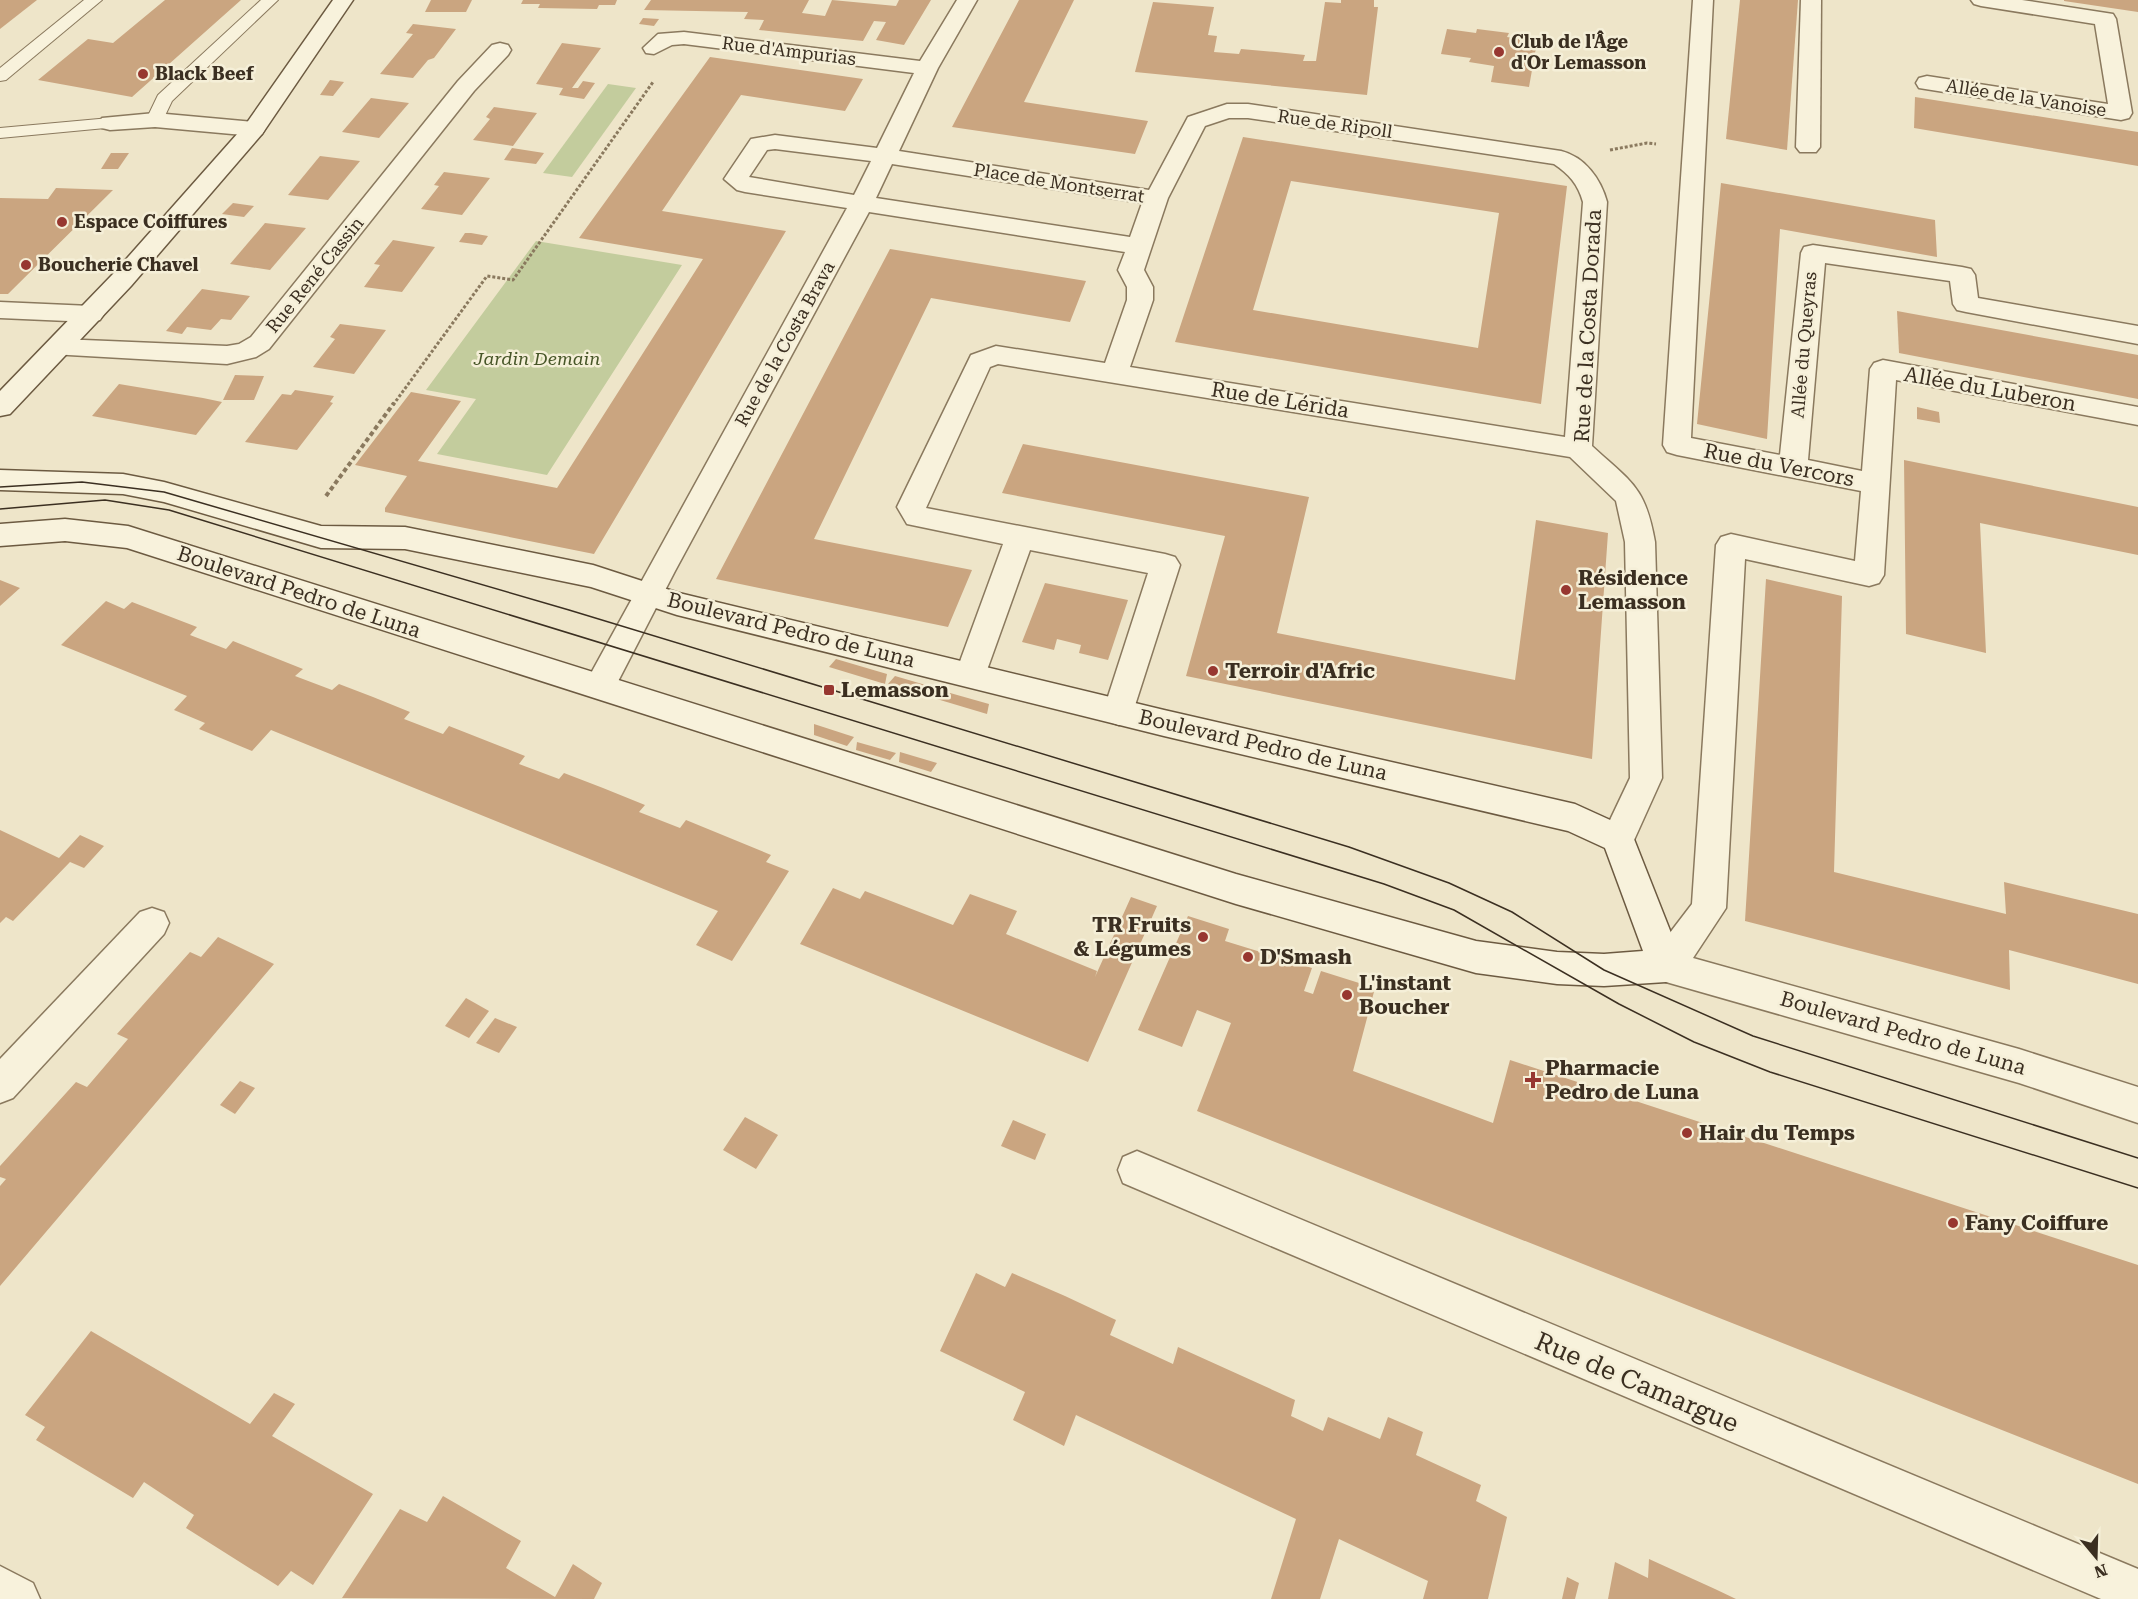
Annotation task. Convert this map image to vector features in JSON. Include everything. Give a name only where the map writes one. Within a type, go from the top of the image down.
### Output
[{"type":"street","points":[[0,407],[60,348],[254,129],[343,0]]},
{"type":"street","name":"Rue de la Costa Brava","points":[[600,686],[863,201],[927,68],[967,0]]},
{"type":"street","name":"Rue du Vercors","points":[[1666,966],[1709,909],[1731,545],[1869,575],[1874,483],[1677,445],[1703,0]]},
{"type":"street","points":[[1808,147],[1811,0]]},
{"type":"street","name":"Allée de la Vanoise","points":[[1927,83],[2121,113],[2104,19],[1981,0]]},
{"type":"street","name":"Rue d'Ampurias","points":[[654,48],[666,39],[684,38],[927,68]]},
{"type":"street","name":"Rue René Cassin","points":[[60,348],[227,355],[247,351],[261,343],[466,86],[500,50]]},
{"type":"street","name":"Rue de Ripoll","points":[[1156,198],[1196,122],[1227,111],[1248,111],[1566,161]]},
{"type":"street","points":[[110,123],[155,120],[254,129]]},
{"type":"street","name":"Place de Montserrat","points":[[863,201],[745,184],[736,179],[759,144],[775,142],[885,156],[1156,198],[1139,246]]},
{"type":"street","name":"Rue de la Costa Dorada","points":[[1566,161],[1581,172],[1592,187],[1595,202],[1578,449],[1628,495],[1635,511],[1640,542],[1647,778],[1618,839]]},
{"type":"street","points":[[863,201],[1139,246],[1131,270],[1140,287],[1140,300],[1115,373]]},
{"type":"street","name":"Allée du Queyras","points":[[1793,469],[1813,253],[1962,275],[1966,304],[2138,335]]},
{"type":"street","points":[[0,310],[91,314]]},
{"type":"street","name":"Rue de Lérida","points":[[1020,538],[918,517],[911,507],[980,361],[996,355],[1578,449]]},
{"type":"street","name":"Allée du Luberon","points":[[1874,483],[1883,369],[2138,416]]},
{"type":"street","name":"Boulevard Pedro de Luna","points":[[0,480],[123,484],[164,492],[321,537],[416,540],[593,576],[649,594],[1119,712],[1575,818],[1618,839]]},
{"type":"street","name":"Boulevard Pedro de Luna","points":[[0,535],[65,530],[128,537],[1236,889],[1476,957],[1557,968],[1604,970],[1666,966],[2019,1066],[2138,1105]]},
{"type":"street","points":[[971,675],[1020,538],[1165,565],[1119,712]]},
{"type":"street","points":[[1618,839],[1666,966]]},
{"type":"street","points":[[0,1085],[152,923]]},
{"type":"street","name":"Rue de Camargue","points":[[1137,1170],[2138,1592]]},
{"type":"street","points":[[0,1588],[17,1599]]},
{"type":"lane","points":[[0,76],[94,0]]},
{"type":"lane","points":[[155,120],[164,99],[270,0]]},
{"type":"lane","points":[[0,133],[110,123]]},
{"type":"path","points":[[302,532],[345,467],[487,276],[513,280],[684,38]]},
{"type":"path","points":[[1566,161],[1647,143],[1695,152]]},
{"type":"green space","points":[[608,84],[636,88],[572,177],[543,173]]},
{"type":"green space","name":"Jardin Demain","points":[[536,241],[682,265],[547,475],[437,454],[476,399],[426,390]]},
{"type":"building","points":[[0,0],[37,0],[0,29]]},
{"type":"building","points":[[165,0],[241,0],[132,97],[38,80],[88,39],[113,43]]},
{"type":"building","points":[[431,0],[472,0],[466,12],[425,12]]},
{"type":"building","points":[[523,0],[617,0],[615,5],[599,5],[597,9],[538,8],[540,4],[521,4]]},
{"type":"building","points":[[651,0],[809,0],[802,13],[825,16],[832,0],[896,6],[899,0],[931,0],[904,45],[876,40],[886,22],[874,21],[863,41],[759,30],[764,20],[744,19],[748,12],[644,10]]},
{"type":"building","points":[[1019,0],[1074,0],[1024,102],[1148,121],[1135,154],[952,127]]},
{"type":"building","points":[[1341,0],[1374,0],[1374,7],[1378,7],[1367,95],[1135,72],[1153,2],[1214,7],[1208,35],[1217,36],[1214,52],[1239,54],[1241,49],[1276,52],[1305,55],[1303,61],[1316,61],[1325,2],[1341,3]]},
{"type":"building","points":[[1740,0],[1798,0],[1787,150],[1726,139]]},
{"type":"building","points":[[2138,0],[2138,12],[2064,1]]},
{"type":"building","points":[[643,18],[659,19],[654,26],[639,24]]},
{"type":"building","points":[[413,24],[456,29],[434,58],[428,60],[413,78],[380,74],[413,34],[406,33]]},
{"type":"building","points":[[1447,29],[1476,33],[1477,29],[1509,33],[1507,37],[1537,42],[1529,87],[1491,82],[1494,66],[1469,62],[1471,58],[1441,54]]},
{"type":"building","points":[[562,43],[601,48],[572,88],[578,88],[583,81],[595,83],[584,99],[559,95],[563,88],[536,84]]},
{"type":"building","points":[[710,57],[863,79],[845,111],[741,95],[662,211],[786,231],[594,554],[385,512],[385,508],[407,476],[355,465],[411,392],[461,401],[418,461],[557,488],[703,259],[579,238]]},
{"type":"building","points":[[330,80],[344,82],[333,96],[320,95]]},
{"type":"building","points":[[1915,97],[2138,132],[2138,166],[1914,128]]},
{"type":"building","points":[[371,98],[409,103],[379,138],[342,132]]},
{"type":"building","points":[[494,107],[537,113],[513,146],[473,140],[490,119],[486,117]]},
{"type":"building","points":[[1243,137],[1567,186],[1541,404],[1175,342]],"holes":[[[1291,181],[1499,213],[1478,348],[1253,310]]]},
{"type":"building","points":[[512,148],[544,153],[536,164],[504,160]]},
{"type":"building","points":[[111,153],[129,153],[118,169],[101,169]]},
{"type":"building","points":[[320,156],[360,161],[328,200],[288,195]]},
{"type":"building","points":[[444,172],[490,178],[462,215],[421,209],[439,186],[434,185]]},
{"type":"building","points":[[1721,183],[1935,220],[1937,257],[1780,229],[1767,439],[1697,424]]},
{"type":"building","points":[[56,188],[113,190],[8,294],[0,294],[0,198],[48,199]]},
{"type":"building","points":[[233,203],[254,206],[244,217],[222,214]]},
{"type":"building","points":[[265,223],[306,228],[270,270],[230,264]]},
{"type":"building","points":[[465,233],[488,236],[482,245],[459,242]]},
{"type":"building","points":[[393,240],[435,247],[402,292],[364,287],[380,265],[374,264]]},
{"type":"building","points":[[890,249],[1086,281],[1070,322],[931,298],[814,539],[972,570],[948,627],[716,579]]},
{"type":"building","points":[[202,289],[250,296],[231,320],[221,319],[211,330],[187,327],[182,334],[166,331]]},
{"type":"building","points":[[1897,311],[2138,355],[2138,399],[1899,353]]},
{"type":"building","points":[[340,324],[386,330],[354,374],[313,367],[335,339],[330,337]]},
{"type":"building","points":[[235,375],[264,376],[254,400],[223,400]]},
{"type":"building","points":[[119,384],[222,402],[196,435],[92,416]]},
{"type":"building","points":[[295,390],[334,396],[330,402],[333,403],[297,450],[245,442],[282,394],[291,395]]},
{"type":"building","points":[[1917,407],[1939,412],[1940,423],[1917,419]]},
{"type":"building","name":"Résidence Lemasson","points":[[1023,444],[1309,497],[1277,633],[1515,680],[1536,520],[1608,533],[1592,759],[1186,676],[1225,536],[1002,493]]},
{"type":"building","points":[[1904,460],[2138,507],[2138,555],[1980,523],[1986,653],[1906,634]]},
{"type":"building","points":[[1766,579],[1842,596],[1834,872],[2006,914],[2004,882],[2138,914],[2138,984],[2009,950],[2010,990],[1745,921]]},
{"type":"building","points":[[0,580],[20,588],[0,606]]},
{"type":"building","points":[[1045,583],[1128,600],[1108,660],[1079,653],[1081,645],[1057,639],[1054,650],[1022,642]]},
{"type":"building","points":[[106,601],[124,609],[132,602],[197,627],[190,635],[226,649],[233,641],[303,669],[295,676],[332,690],[339,684],[410,712],[404,719],[443,734],[449,726],[525,756],[519,764],[559,779],[564,773],[603,788],[645,805],[639,812],[680,828],[686,820],[771,855],[766,862],[789,871],[732,961],[696,945],[718,911],[271,730],[252,751],[199,729],[205,723],[174,710],[187,696],[61,645]]},
{"type":"building","points":[[836,659],[887,674],[885,684],[829,667]]},
{"type":"building","points":[[895,676],[929,686],[926,696],[888,684]]},
{"type":"building","points":[[936,689],[989,704],[987,714],[930,697]]},
{"type":"building","points":[[814,724],[854,737],[847,746],[814,735]]},
{"type":"building","points":[[857,742],[896,753],[890,760],[856,750]]},
{"type":"building","points":[[900,752],[937,763],[931,772],[899,762]]},
{"type":"building","points":[[0,830],[59,858],[80,835],[104,846],[84,868],[70,862],[13,921],[6,917],[0,923]]},
{"type":"building","points":[[833,888],[860,899],[865,891],[953,925],[970,894],[1017,911],[1006,934],[1097,971],[1095,977],[1131,897],[1157,906],[1088,1062],[800,944]]},
{"type":"building","points":[[1188,916],[1229,929],[1225,941],[1312,968],[1304,991],[1313,994],[1321,971],[1375,988],[1353,1071],[1493,1123],[1510,1060],[2138,1265],[2138,1484],[1197,1111],[1231,1023],[1197,1010],[1182,1047],[1138,1030]]},
{"type":"building","points":[[218,937],[274,964],[0,1286],[0,1186],[6,1179],[0,1177],[0,1166],[76,1082],[87,1087],[128,1039],[117,1034],[190,952],[201,957]]},
{"type":"building","points":[[466,998],[489,1011],[469,1038],[445,1026]]},
{"type":"building","points":[[495,1018],[517,1027],[499,1053],[476,1043]]},
{"type":"building","points":[[240,1081],[255,1088],[235,1114],[220,1105]]},
{"type":"building","points":[[745,1117],[778,1135],[756,1169],[723,1150]]},
{"type":"building","points":[[1013,1120],[1046,1134],[1035,1160],[1001,1146]]},
{"type":"building","points":[[976,1273],[1005,1287],[1012,1273],[1116,1320],[1110,1335],[1173,1364],[1178,1347],[1295,1400],[1291,1416],[1323,1431],[1328,1417],[1380,1439],[1388,1417],[1423,1432],[1416,1455],[1481,1485],[1476,1501],[1507,1517],[1488,1599],[1423,1599],[1428,1581],[1339,1539],[1320,1599],[1271,1599],[1296,1519],[1076,1415],[1064,1446],[1013,1420],[1025,1392],[940,1351]]},
{"type":"building","points":[[91,1331],[250,1424],[274,1393],[295,1404],[272,1436],[373,1494],[313,1585],[291,1571],[278,1586],[186,1528],[194,1515],[144,1482],[133,1498],[36,1440],[45,1427],[25,1415]]},
{"type":"building","points":[[443,1496],[521,1541],[506,1568],[555,1597],[573,1564],[602,1583],[594,1599],[342,1598],[400,1509],[427,1522]]},
{"type":"building","points":[[1649,1559],[1736,1599],[1608,1599],[1615,1562],[1648,1578]]},
{"type":"building","points":[[1567,1577],[1579,1583],[1575,1599],[1562,1599]]},
{"type":"tram line","points":[[0,487],[82,482],[164,492],[569,610],[1349,847],[1449,883],[1512,912],[1604,970],[1753,1036],[2138,1158]]},
{"type":"tram line","points":[[0,509],[105,500],[169,510],[1384,884],[1454,910],[1619,1004],[1694,1042],[1770,1072],[2138,1188]]},
{"type":"place","name":"Club de l'Âge d'Or Lemasson","points":[[1499,52]]},
{"type":"place","name":"Black Beef","points":[[143,74]]},
{"type":"place","name":"Espace Coiffures","points":[[62,222]]},
{"type":"place","name":"Boucherie Chavel","points":[[26,265]]},
{"type":"place","name":"Résidence Lemasson","points":[[1566,590]]},
{"type":"place","name":"Terroir d'Afric","points":[[1213,671]]},
{"type":"place","name":"Lemasson","points":[[829,690]]},
{"type":"place","name":"TR Fruits & Légumes","points":[[1203,937]]},
{"type":"place","name":"D'Smash","points":[[1248,957]]},
{"type":"place","name":"L'instant Boucher","points":[[1347,995]]},
{"type":"place","name":"Pharmacie Pedro de Luna","points":[[1533,1080]]},
{"type":"place","name":"Hair du Temps","points":[[1687,1133]]},
{"type":"place","name":"Fany Coiffure","points":[[1953,1223]]}]
